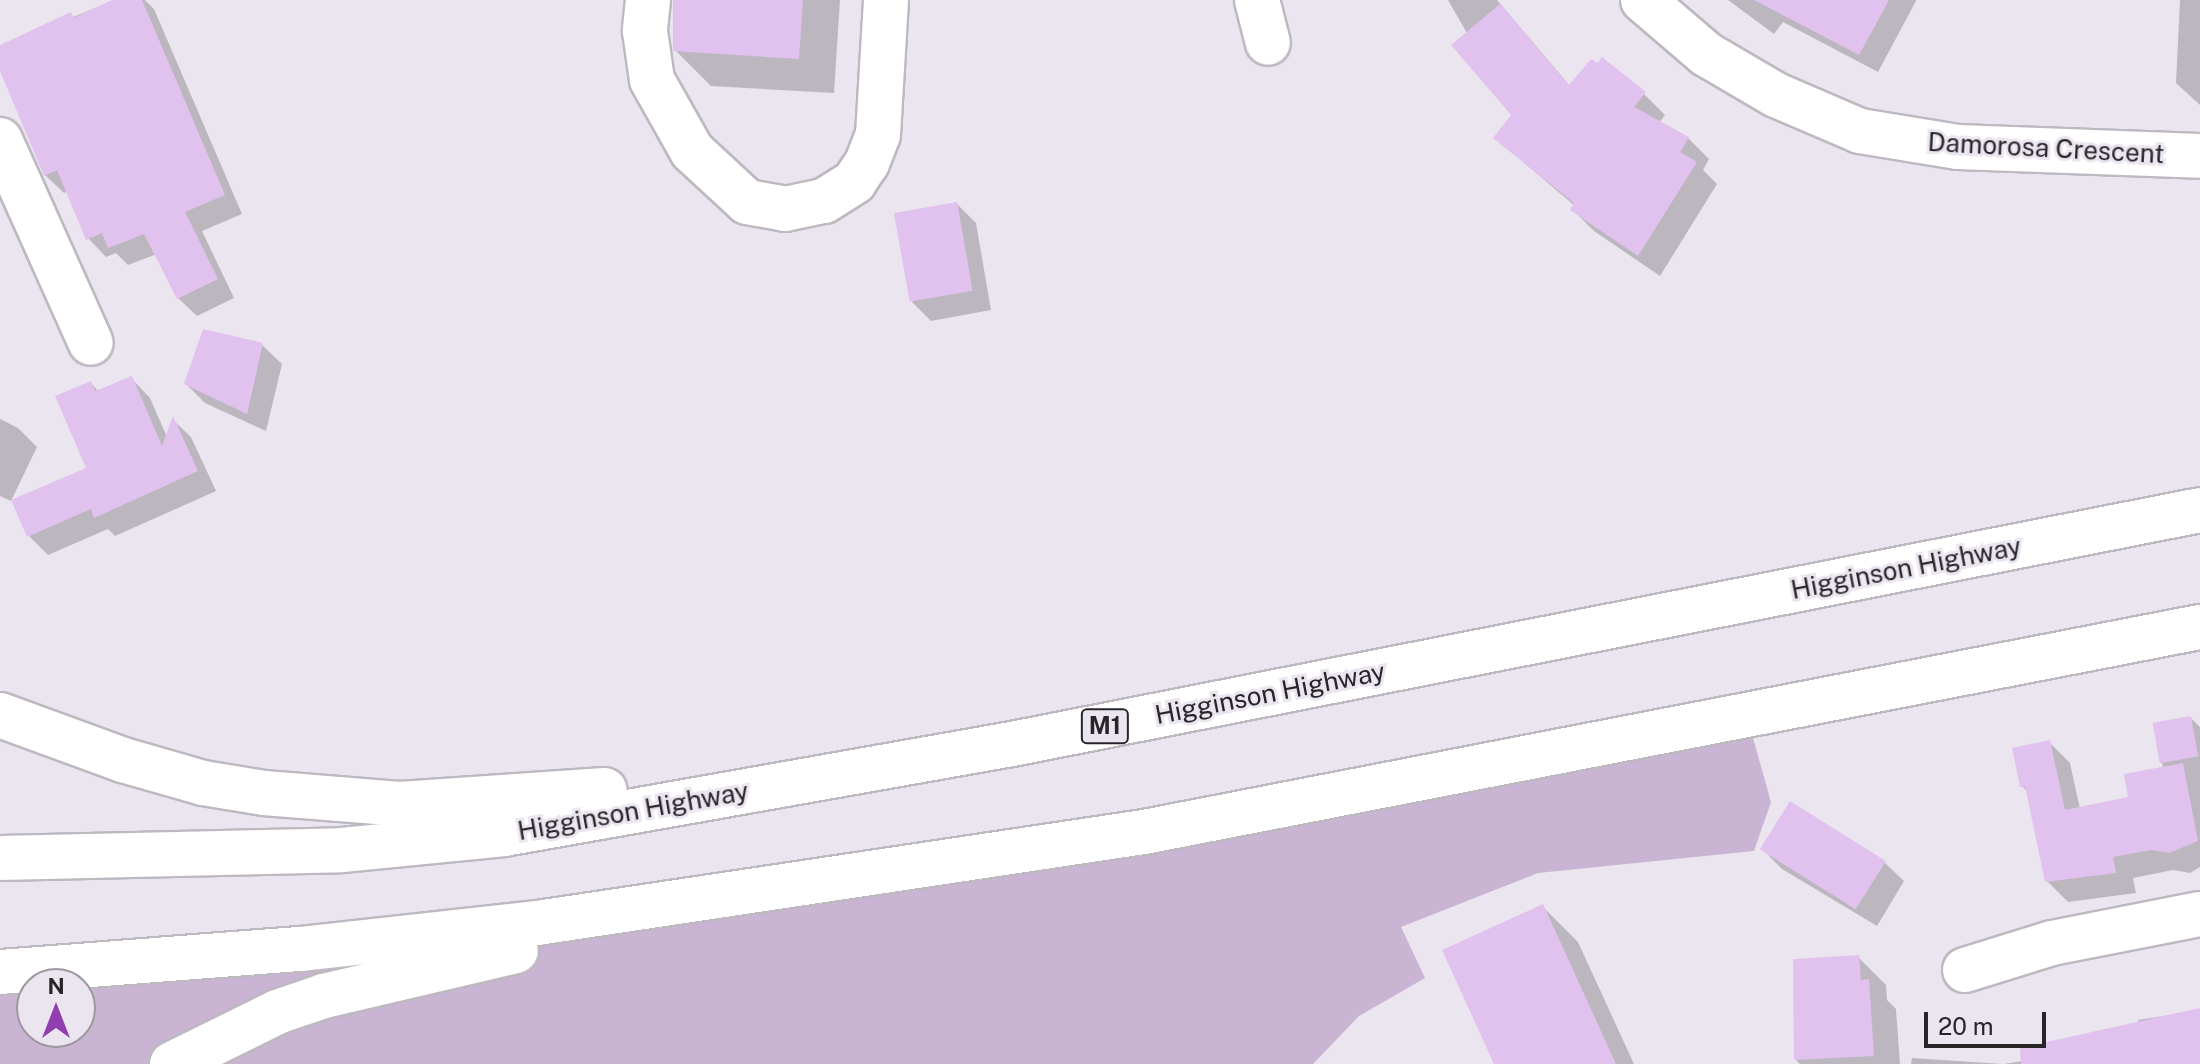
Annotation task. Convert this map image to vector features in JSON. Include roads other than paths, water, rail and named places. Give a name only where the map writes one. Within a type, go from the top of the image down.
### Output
[{"type":"main road","points":[[648,0],[645,31],[652,80],[692,151],[747,202],[785,209],[824,201],[854,182],[867,163],[878,135],[886,0]]},
{"type":"main road","points":[[1257,0],[1268,43]]},
{"type":"main road","name":"Damorosa Crescent","points":[[1643,0],[1706,54],[1776,95],[1860,131],[1958,147],[2200,156]]},
{"type":"main road","points":[[0,140],[91,343]]},
{"type":"main road","name":"Higginson Highway","points":[[0,858],[342,850],[504,834],[1012,744],[2200,510]]},
{"type":"main road","points":[[172,1064],[277,1012],[391,976],[2200,627]]},
{"type":"main road","points":[[0,715],[203,783],[400,804],[649,787],[1012,744]]},
{"type":"main road","points":[[0,972],[301,949],[537,923],[1144,832]]},
{"type":"main road","points":[[1965,970],[2052,943],[2200,914]]}]
